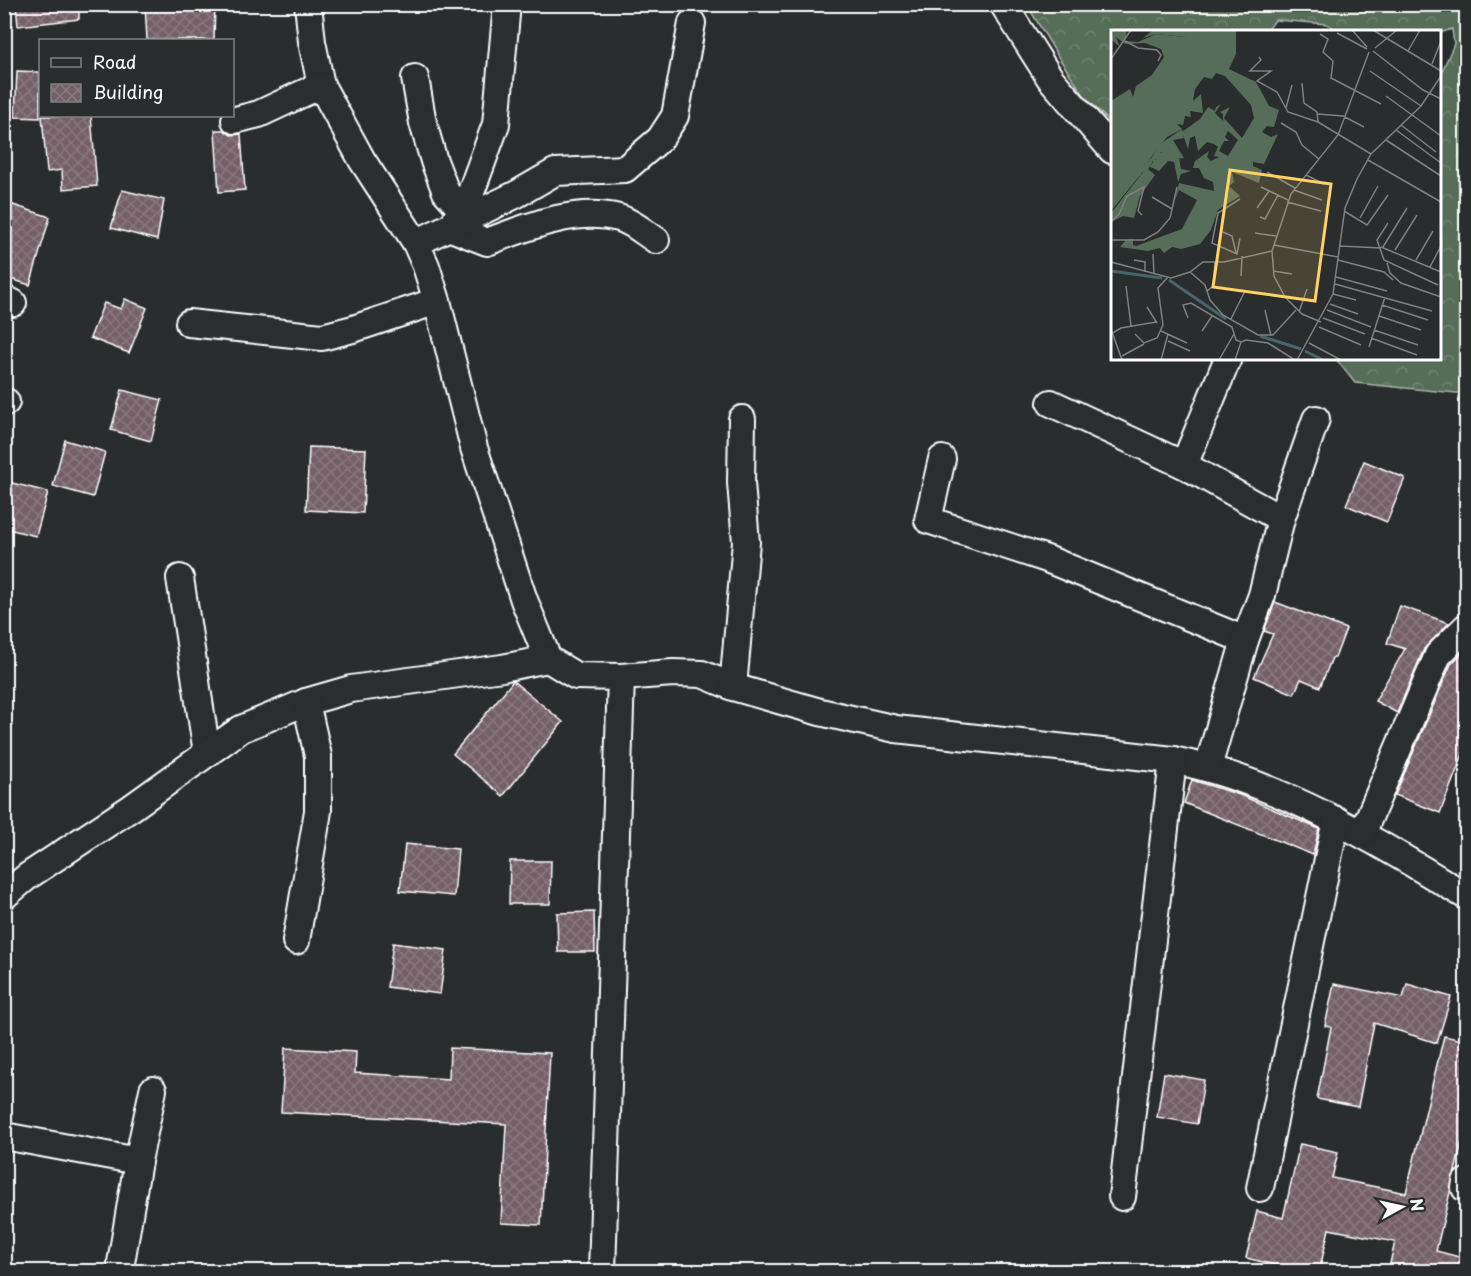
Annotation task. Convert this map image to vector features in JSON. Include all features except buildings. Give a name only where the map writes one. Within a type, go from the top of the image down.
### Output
[{"type":"street","points":[[308,4],[312,42],[321,85],[362,160],[416,243],[437,301],[474,448],[524,600],[548,659],[576,676],[621,677],[673,673],[702,675],[733,687],[820,712],[896,729],[1173,760],[1208,767],[1282,795],[1336,820],[1467,896]]},
{"type":"street","points":[[456,218],[470,195],[496,124],[507,4]]},
{"type":"street","points":[[1004,4],[1050,78],[1111,148]]},
{"type":"street","points":[[416,243],[456,218],[517,194],[555,172],[625,169],[660,139],[675,116],[692,23]]},
{"type":"street","points":[[415,78],[423,123],[434,161],[456,218],[487,242],[533,225],[583,215],[621,218],[656,240]]},
{"type":"street","points":[[235,120],[259,114],[321,85]]},
{"type":"street","points":[[189,323],[322,337],[437,301]]},
{"type":"street","points":[[1184,465],[1226,360]]},
{"type":"street","points":[[1051,403],[1184,465],[1281,519]]},
{"type":"street","points":[[733,687],[746,542],[741,483],[742,419]]},
{"type":"street","points":[[1208,767],[1245,640],[1262,594],[1281,519],[1316,419]]},
{"type":"street","points":[[942,459],[928,520],[1047,559],[1245,640]]},
{"type":"street","points":[[180,578],[207,753]]},
{"type":"street","points":[[1362,834],[1438,655],[1467,627]]},
{"type":"street","points":[[4,896],[28,876],[131,808],[241,729],[306,702],[351,688],[502,668],[548,659]]},
{"type":"street","points":[[602,1272],[621,677]]},
{"type":"street","points":[[296,941],[318,811],[318,756],[306,702]]},
{"type":"street","points":[[1122,1197],[1173,760]]},
{"type":"street","points":[[1260,1188],[1336,820]]},
{"type":"street","points":[[121,1263],[138,1161],[153,1090]]},
{"type":"street","points":[[4,1136],[138,1161]]},
{"type":"green space","points":[[1027,5],[1466,5],[1466,394],[1355,383],[1337,360],[1441,360],[1441,74],[1454,44],[1452,29],[1441,33],[1441,30],[1337,30],[1327,24],[1275,20],[1268,30],[1111,30],[1111,123],[1086,98]]}]
